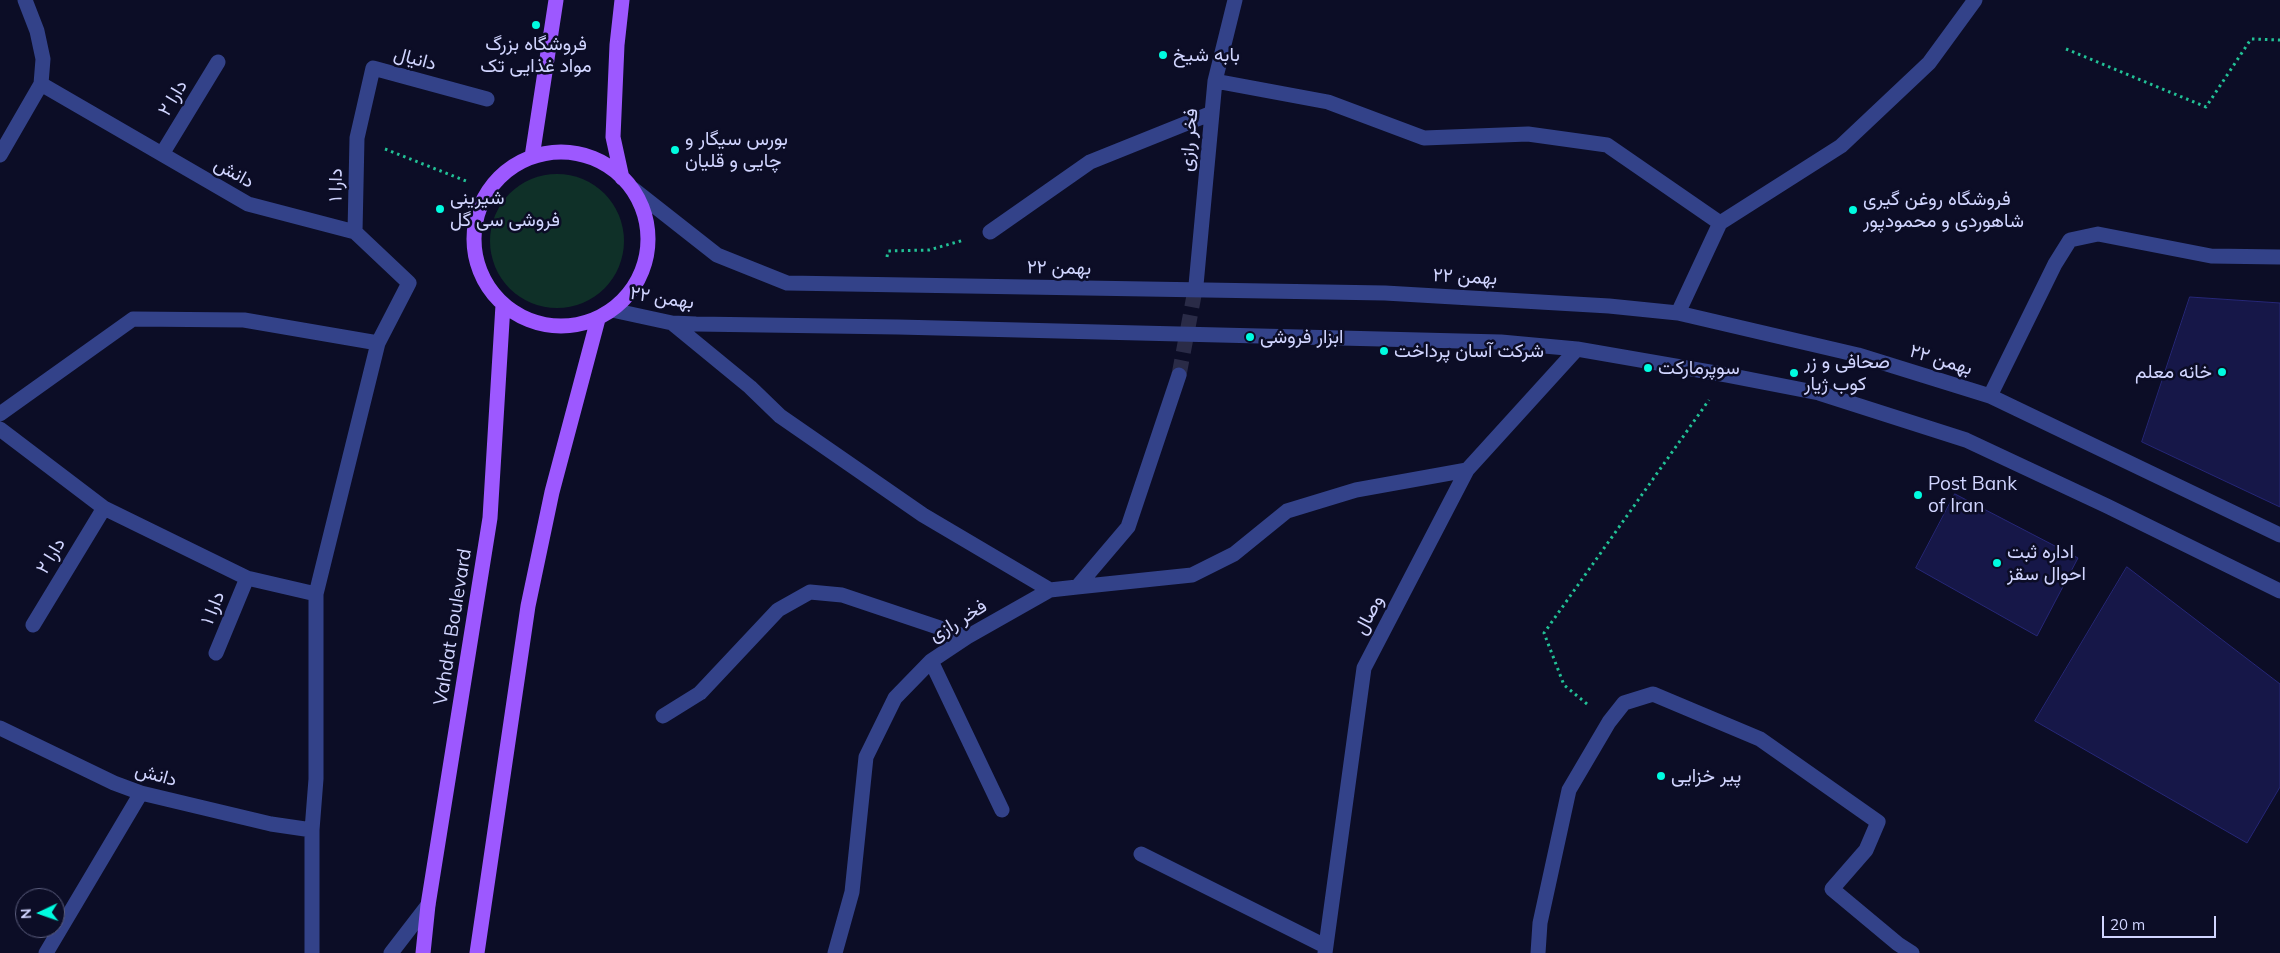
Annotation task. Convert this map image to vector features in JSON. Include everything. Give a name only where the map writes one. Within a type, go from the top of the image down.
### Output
[{"type":"main road","points":[[532,157],[556,0]]},
{"type":"main road","points":[[622,0],[617,45],[613,137],[622,178]]},
{"type":"main road","points":[[550,152],[571,152],[590,157],[607,165],[622,178],[633,189],[645,214],[648,240],[644,267],[631,292],[612,310],[598,319],[579,326],[558,327],[539,324],[519,317],[503,305],[487,285],[477,261],[474,235],[478,210],[490,188],[509,169],[532,157],[550,152]]},
{"type":"main road","name":"Vahdat Boulevard","points":[[423,953],[428,905],[490,518],[503,305]]},
{"type":"main road","points":[[477,953],[528,606],[552,492],[598,319]]},
{"type":"street","points":[[0,155],[41,84],[43,59],[37,31],[25,0]]},
{"type":"street","name":"فخر رازی","points":[[1196,285],[1215,81],[1235,0]]},
{"type":"street","points":[[1678,313],[1720,223],[1841,146],[1929,63],[1975,0]]},
{"type":"street","name":"دارا ۲","points":[[162,154],[218,62]]},
{"type":"street","name":"دانیال","points":[[357,138],[373,68],[486,99]]},
{"type":"street","points":[[1215,81],[1328,102],[1424,138],[1528,134],[1607,145],[1720,223]]},
{"type":"street","name":"دانش","points":[[41,84],[248,204],[355,232],[409,283],[378,343]]},
{"type":"street","points":[[990,232],[1090,162],[1212,113]]},
{"type":"street","name":"دارا ۱","points":[[355,232],[357,138]]},
{"type":"street","name":"۲۲ بهمن","points":[[633,189],[717,255],[787,283],[1385,293],[1609,306],[1678,313],[1858,355],[1990,396],[2280,536]]},
{"type":"street","points":[[1990,396],[2055,264],[2070,240],[2098,234],[2211,256],[2280,257]]},
{"type":"street","name":"۲۲ بهمن","points":[[612,310],[672,323],[1500,342],[1577,349],[1819,393],[1966,440],[2107,506],[2280,591]]},
{"type":"street","points":[[0,414],[133,319],[244,320],[378,343],[316,594],[316,779],[312,830],[312,953]]},
{"type":"street","points":[[672,323],[750,387],[780,416],[923,516],[1050,590]]},
{"type":"street","name":"وصال","points":[[1325,949],[1364,668],[1468,470],[1577,349]]},
{"type":"street","points":[[1077,587],[1128,527],[1179,375]]},
{"type":"street","points":[[0,429],[104,508],[247,578],[316,594]]},
{"type":"street","name":"فخر رازی","points":[[835,953],[852,892],[866,757],[895,698],[930,661],[967,637],[1050,590],[1192,575],[1234,554],[1287,511],[1356,490],[1468,470]]},
{"type":"street","name":"دارا ۲","points":[[33,625],[104,508]]},
{"type":"street","name":"دارا ۱","points":[[216,653],[247,578]]},
{"type":"street","points":[[663,716],[700,693],[778,610],[810,592],[842,595],[967,637]]},
{"type":"street","points":[[930,661],[1002,810]]},
{"type":"street","points":[[1538,953],[1540,923],[1569,790],[1609,722],[1624,703],[1653,694],[1760,739],[1878,822],[1866,850],[1832,890],[1898,944],[1912,953]]},
{"type":"street","name":"دانش","points":[[0,728],[114,783],[141,793],[272,824],[312,830]]},
{"type":"street","points":[[46,953],[141,793]]},
{"type":"street","points":[[1141,854],[1325,949]]},
{"type":"street","points":[[392,953],[428,905]]},
{"type":"path","points":[[2066,49],[2206,107],[2251,39],[2280,40]]},
{"type":"path","points":[[357,138],[466,181]]},
{"type":"path","points":[[929,250],[990,232]]},
{"type":"path","points":[[1609,722],[1564,685],[1544,633],[1727,375]]},
{"type":"green space","points":[[557,174],[582,179],[604,194],[619,216],[624,241],[619,266],[604,288],[582,303],[557,308],[532,303],[510,288],[495,266],[490,241],[495,216],[510,194],[532,179]]},
{"type":"building","name":"خانه معلم","points":[[2190,297],[2280,303],[2280,507],[2142,442]]},
{"type":"building","name":"اداره ثبت احوال سقز","points":[[1955,494],[2078,558],[2037,636],[1916,568]]},
{"type":"building","points":[[2127,567],[2280,684],[2280,787],[2247,843],[2035,721]]},
{"type":"tunnel","points":[[1179,375],[1196,285]]},
{"type":"place","name":"فروشگاه بزرگ مواد غذایی تک","points":[[536,25]]},
{"type":"place","name":"بابه شیخ","points":[[1163,55]]},
{"type":"place","name":"بورس سیگار و چایی و قلیان","points":[[675,150]]},
{"type":"place","name":"شیرینی فروشی سی گل","points":[[440,209]]},
{"type":"place","name":"فروشگاه روغن گیری شاهوردی و محمودپور","points":[[1853,210]]},
{"type":"place","name":"ابزار فروشی","points":[[1250,337]]},
{"type":"place","name":"شرکت آسان پرداخت","points":[[1384,351]]},
{"type":"place","name":"سوپرمارکت","points":[[1648,368]]},
{"type":"place","name":"خانه معلم","points":[[2222,372]]},
{"type":"place","name":"صحافی و زر کوب ژیار","points":[[1794,373]]},
{"type":"place","name":"Post Bank of Iran","points":[[1918,495]]},
{"type":"place","name":"اداره ثبت احوال سقز","points":[[1997,563]]},
{"type":"place","name":"پیر خزایی","points":[[1661,776]]}]
